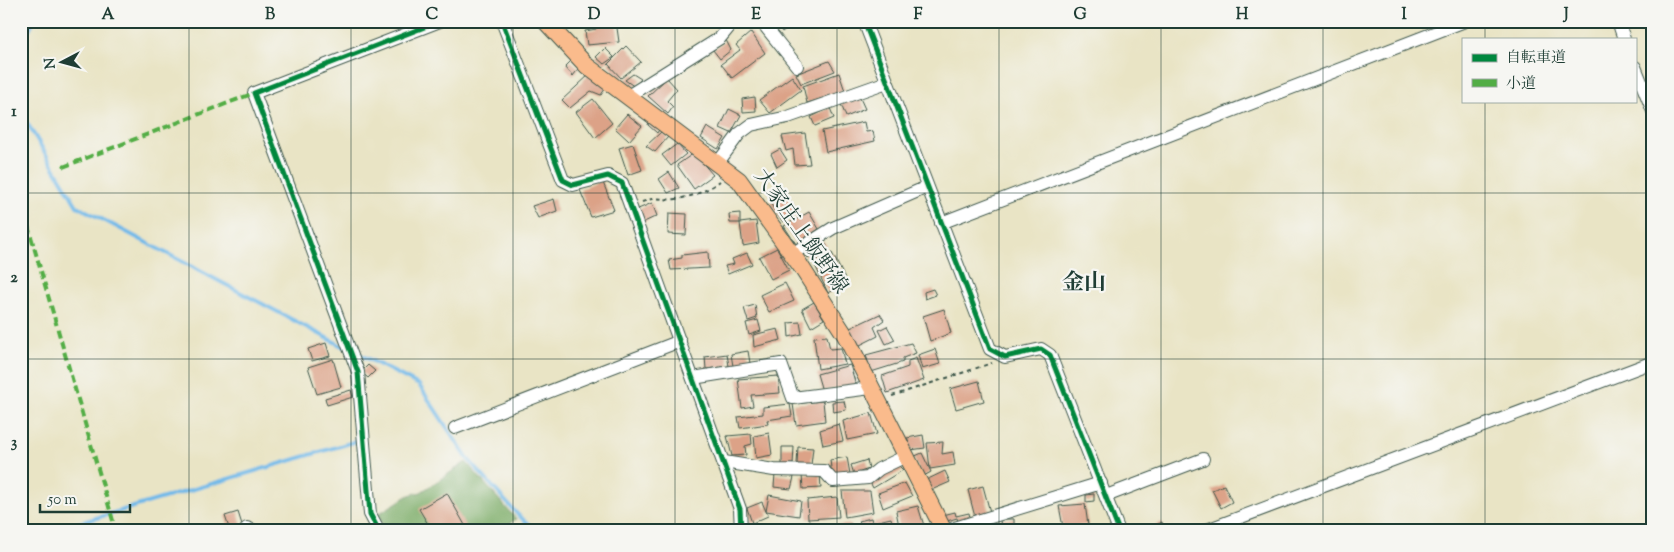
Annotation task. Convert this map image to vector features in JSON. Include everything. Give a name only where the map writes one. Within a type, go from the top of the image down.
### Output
[{"type":"main road","name":"大家庄上飯野線","points":[[545,21],[587,66],[739,180],[830,311],[944,531]]},
{"type":"street","points":[[379,531],[370,514],[358,372],[254,94],[440,21]]},
{"type":"street","points":[[502,21],[562,180],[573,185],[608,176],[622,183],[740,508],[741,531]]},
{"type":"street","points":[[628,96],[720,38],[734,21]]},
{"type":"street","points":[[761,21],[797,66]]},
{"type":"street","points":[[864,21],[990,349],[1005,357],[1041,349],[1050,355],[1119,531]]},
{"type":"street","points":[[941,223],[1465,21]]},
{"type":"street","points":[[1618,21],[1624,38]]},
{"type":"street","points":[[1636,70],[1653,112]]},
{"type":"street","points":[[724,169],[739,134],[751,125],[788,117],[887,82]]},
{"type":"street","points":[[792,254],[833,228],[927,187]]},
{"type":"street","points":[[455,428],[680,341]]},
{"type":"street","points":[[1204,531],[1653,362]]},
{"type":"street","points":[[693,378],[781,364],[793,398],[874,394]]},
{"type":"street","points":[[724,462],[774,470],[824,470],[833,481],[868,478],[880,469],[906,456]]},
{"type":"street","points":[[1106,496],[1203,459]]},
{"type":"street","points":[[944,531],[1101,483]]},
{"type":"path","points":[[630,206],[654,197],[675,199],[707,191],[724,169]]},
{"type":"path","points":[[874,394],[982,368],[1005,357]]},
{"type":"green space","points":[[466,462],[516,519],[499,531],[386,531],[378,514],[409,495],[421,492]]},
{"type":"building","points":[[595,21],[616,21],[619,42],[587,45],[585,31],[596,29]]},
{"type":"building","points":[[775,21],[796,21],[782,32]]},
{"type":"building","points":[[751,32],[765,53],[732,78],[721,64],[740,50],[736,45]]},
{"type":"building","points":[[726,40],[731,50],[720,59],[713,50]]},
{"type":"building","points":[[626,46],[641,62],[621,78],[608,64]]},
{"type":"building","points":[[605,48],[614,57],[604,64],[596,57]]},
{"type":"building","points":[[571,61],[579,68],[573,76],[565,67]]},
{"type":"building","points":[[829,61],[835,71],[801,84],[796,74]]},
{"type":"building","points":[[839,73],[845,91],[807,103],[803,86]]},
{"type":"building","points":[[590,74],[607,86],[601,95],[591,91],[570,108],[562,100]]},
{"type":"building","points":[[633,74],[641,79],[635,87],[625,80]]},
{"type":"building","points":[[792,76],[801,90],[770,113],[759,100]]},
{"type":"building","points":[[667,78],[677,89],[667,101],[673,107],[668,114],[648,96]]},
{"type":"building","points":[[755,97],[756,111],[743,112],[742,99]]},
{"type":"building","points":[[860,98],[865,109],[846,117],[841,104]]},
{"type":"building","points":[[593,99],[612,123],[595,138],[576,112]]},
{"type":"building","points":[[830,108],[834,118],[815,126],[811,117]]},
{"type":"building","points":[[729,109],[741,115],[731,133],[720,128]]},
{"type":"building","points":[[627,114],[642,126],[629,141],[615,128]]},
{"type":"building","points":[[650,119],[660,128],[657,133],[648,125]]},
{"type":"building","points":[[864,122],[866,132],[873,131],[875,141],[826,152],[822,131]]},
{"type":"building","points":[[707,127],[725,138],[718,149],[701,138]]},
{"type":"building","points":[[661,132],[668,137],[655,152],[646,146]]},
{"type":"building","points":[[805,133],[810,164],[795,165],[793,149],[786,151],[782,136]]},
{"type":"building","points":[[633,144],[642,170],[628,175],[619,148]]},
{"type":"building","points":[[677,144],[686,154],[671,166],[662,155]]},
{"type":"building","points":[[780,149],[787,160],[777,167],[771,154]]},
{"type":"building","points":[[694,153],[713,175],[694,189],[677,165]]},
{"type":"building","points":[[669,172],[679,188],[668,193],[659,179]]},
{"type":"building","points":[[602,180],[614,210],[591,217],[580,190]]},
{"type":"building","points":[[785,195],[798,212],[783,222],[770,203]]},
{"type":"building","points":[[554,199],[557,211],[538,218],[532,206]]},
{"type":"building","points":[[652,203],[657,216],[642,223],[636,210]]},
{"type":"building","points":[[809,212],[819,229],[796,244],[784,226]]},
{"type":"building","points":[[669,213],[687,214],[686,235],[668,234]]},
{"type":"building","points":[[740,213],[740,223],[730,223],[729,214]]},
{"type":"building","points":[[756,221],[759,243],[743,246],[740,223]]},
{"type":"building","points":[[823,241],[827,246],[808,258],[805,254]]},
{"type":"building","points":[[777,248],[789,270],[771,279],[759,257]]},
{"type":"building","points":[[708,252],[709,268],[671,270],[669,260],[682,258],[682,255]]},
{"type":"building","points":[[747,253],[752,264],[728,274],[725,266],[734,264],[732,259]]},
{"type":"building","points":[[832,253],[848,284],[828,293],[813,261]]},
{"type":"building","points":[[785,283],[794,301],[769,312],[760,295]]},
{"type":"building","points":[[933,289],[936,295],[925,299],[924,292]]},
{"type":"building","points":[[814,302],[824,319],[811,327],[802,309]]},
{"type":"building","points":[[755,305],[757,318],[748,321],[744,308]]},
{"type":"building","points":[[944,309],[951,333],[930,341],[923,316]]},
{"type":"building","points":[[880,314],[884,320],[874,327],[878,336],[858,346],[848,329]]},
{"type":"building","points":[[758,320],[761,331],[749,335],[746,323]]},
{"type":"building","points":[[800,322],[802,334],[789,337],[788,323]]},
{"type":"building","points":[[887,326],[895,340],[886,344],[879,330]]},
{"type":"building","points":[[778,329],[781,340],[754,347],[753,335]]},
{"type":"building","points":[[827,336],[830,349],[841,348],[845,364],[818,369],[814,337]]},
{"type":"building","points":[[326,343],[330,356],[312,361],[308,349]]},
{"type":"building","points":[[911,343],[916,353],[903,358],[903,362],[871,372],[866,355]]},
{"type":"building","points":[[935,349],[940,364],[922,369],[918,355]]},
{"type":"building","points":[[748,351],[750,363],[733,366],[731,354]]},
{"type":"building","points":[[727,354],[729,366],[706,369],[705,357]]},
{"type":"building","points":[[916,358],[924,380],[887,393],[882,376],[908,367],[908,361]]},
{"type":"building","points":[[333,359],[341,387],[317,394],[308,367]]},
{"type":"building","points":[[368,365],[375,371],[368,378],[361,372]]},
{"type":"building","points":[[850,365],[856,385],[822,391],[817,374]]},
{"type":"building","points":[[778,376],[780,393],[751,395],[753,406],[742,408],[738,379]]},
{"type":"building","points":[[979,381],[984,401],[956,409],[950,389]]},
{"type":"building","points":[[351,390],[353,397],[327,405],[325,398]]},
{"type":"building","points":[[823,401],[825,421],[796,425],[793,404]]},
{"type":"building","points":[[844,401],[846,410],[833,412],[832,402]]},
{"type":"building","points":[[790,404],[792,416],[767,420],[768,424],[740,428],[738,417],[763,414],[763,407]]},
{"type":"building","points":[[871,413],[877,434],[847,440],[843,421]]},
{"type":"building","points":[[839,424],[843,441],[823,445],[820,430]]},
{"type":"building","points":[[769,433],[772,455],[756,458],[754,436]]},
{"type":"building","points":[[751,434],[752,444],[745,446],[746,455],[732,456],[727,436]]},
{"type":"building","points":[[923,435],[925,448],[910,450],[907,438]]},
{"type":"building","points":[[943,442],[942,454],[953,452],[955,465],[930,469],[927,443]]},
{"type":"building","points":[[782,447],[794,447],[793,464],[782,465]]},
{"type":"building","points":[[798,447],[813,448],[811,465],[797,464]]},
{"type":"building","points":[[922,453],[931,472],[922,477],[913,457]]},
{"type":"building","points":[[847,457],[850,474],[832,476],[830,460]]},
{"type":"building","points":[[867,460],[869,469],[854,474],[851,465]]},
{"type":"building","points":[[897,464],[903,470],[873,488],[870,482]]},
{"type":"building","points":[[945,471],[950,482],[929,491],[924,481]]},
{"type":"building","points":[[775,474],[794,477],[791,489],[774,487]]},
{"type":"building","points":[[820,474],[821,488],[803,489],[802,475]]},
{"type":"building","points":[[905,483],[912,496],[883,508],[878,493]]},
{"type":"building","points":[[1224,485],[1232,502],[1221,508],[1212,490]]},
{"type":"building","points":[[983,486],[990,512],[975,517],[968,490]]},
{"type":"building","points":[[842,491],[870,491],[873,512],[845,517]]},
{"type":"building","points":[[447,493],[466,527],[460,531],[432,531],[419,509]]},
{"type":"building","points":[[1094,494],[1094,501],[1086,502],[1086,495]]},
{"type":"building","points":[[769,495],[801,501],[799,516],[766,511]]},
{"type":"building","points":[[837,497],[839,517],[808,519],[807,500]]},
{"type":"building","points":[[762,502],[768,516],[752,523],[747,508]]},
{"type":"building","points":[[1085,504],[1088,525],[1063,527],[1059,506]]},
{"type":"building","points":[[918,506],[925,529],[900,531],[896,511]]},
{"type":"building","points":[[238,512],[244,531],[230,531],[225,516]]},
{"type":"building","points":[[955,512],[956,516],[969,513],[970,518],[958,522],[957,518],[944,522],[943,515]]},
{"type":"building","points":[[871,518],[874,529],[862,531],[859,521]]},
{"type":"building","points":[[891,518],[894,531],[875,531],[874,522]]},
{"type":"building","points":[[1000,519],[1014,519],[1014,531],[1001,531]]},
{"type":"building","points":[[990,520],[993,531],[971,531],[970,527]]},
{"type":"building","points":[[1162,522],[1165,531],[1155,531],[1153,527]]},
{"type":"building","points":[[851,524],[852,531],[836,531],[836,526]]},
{"type":"waterway","points":[[21,26],[24,21]]},
{"type":"waterway","points":[[21,113],[77,206],[344,347]]},
{"type":"waterway","points":[[355,352],[419,385],[467,458],[517,514],[536,531]]},
{"type":"waterway","points":[[52,531],[357,441]]},
{"type":"marked path","points":[[63,167],[254,93]]},
{"type":"marked path","points":[[21,202],[116,531]]},
{"type":"cycle path","points":[[379,531],[370,514],[358,372],[254,93],[440,21]]},
{"type":"cycle path","points":[[502,21],[563,180],[573,185],[608,176],[622,183],[740,509],[741,531]]},
{"type":"cycle path","points":[[864,21],[990,349],[1005,357],[1041,349],[1050,355],[1119,531]]},
{"type":"district","name":"金山","points":[[1084,284]]}]
